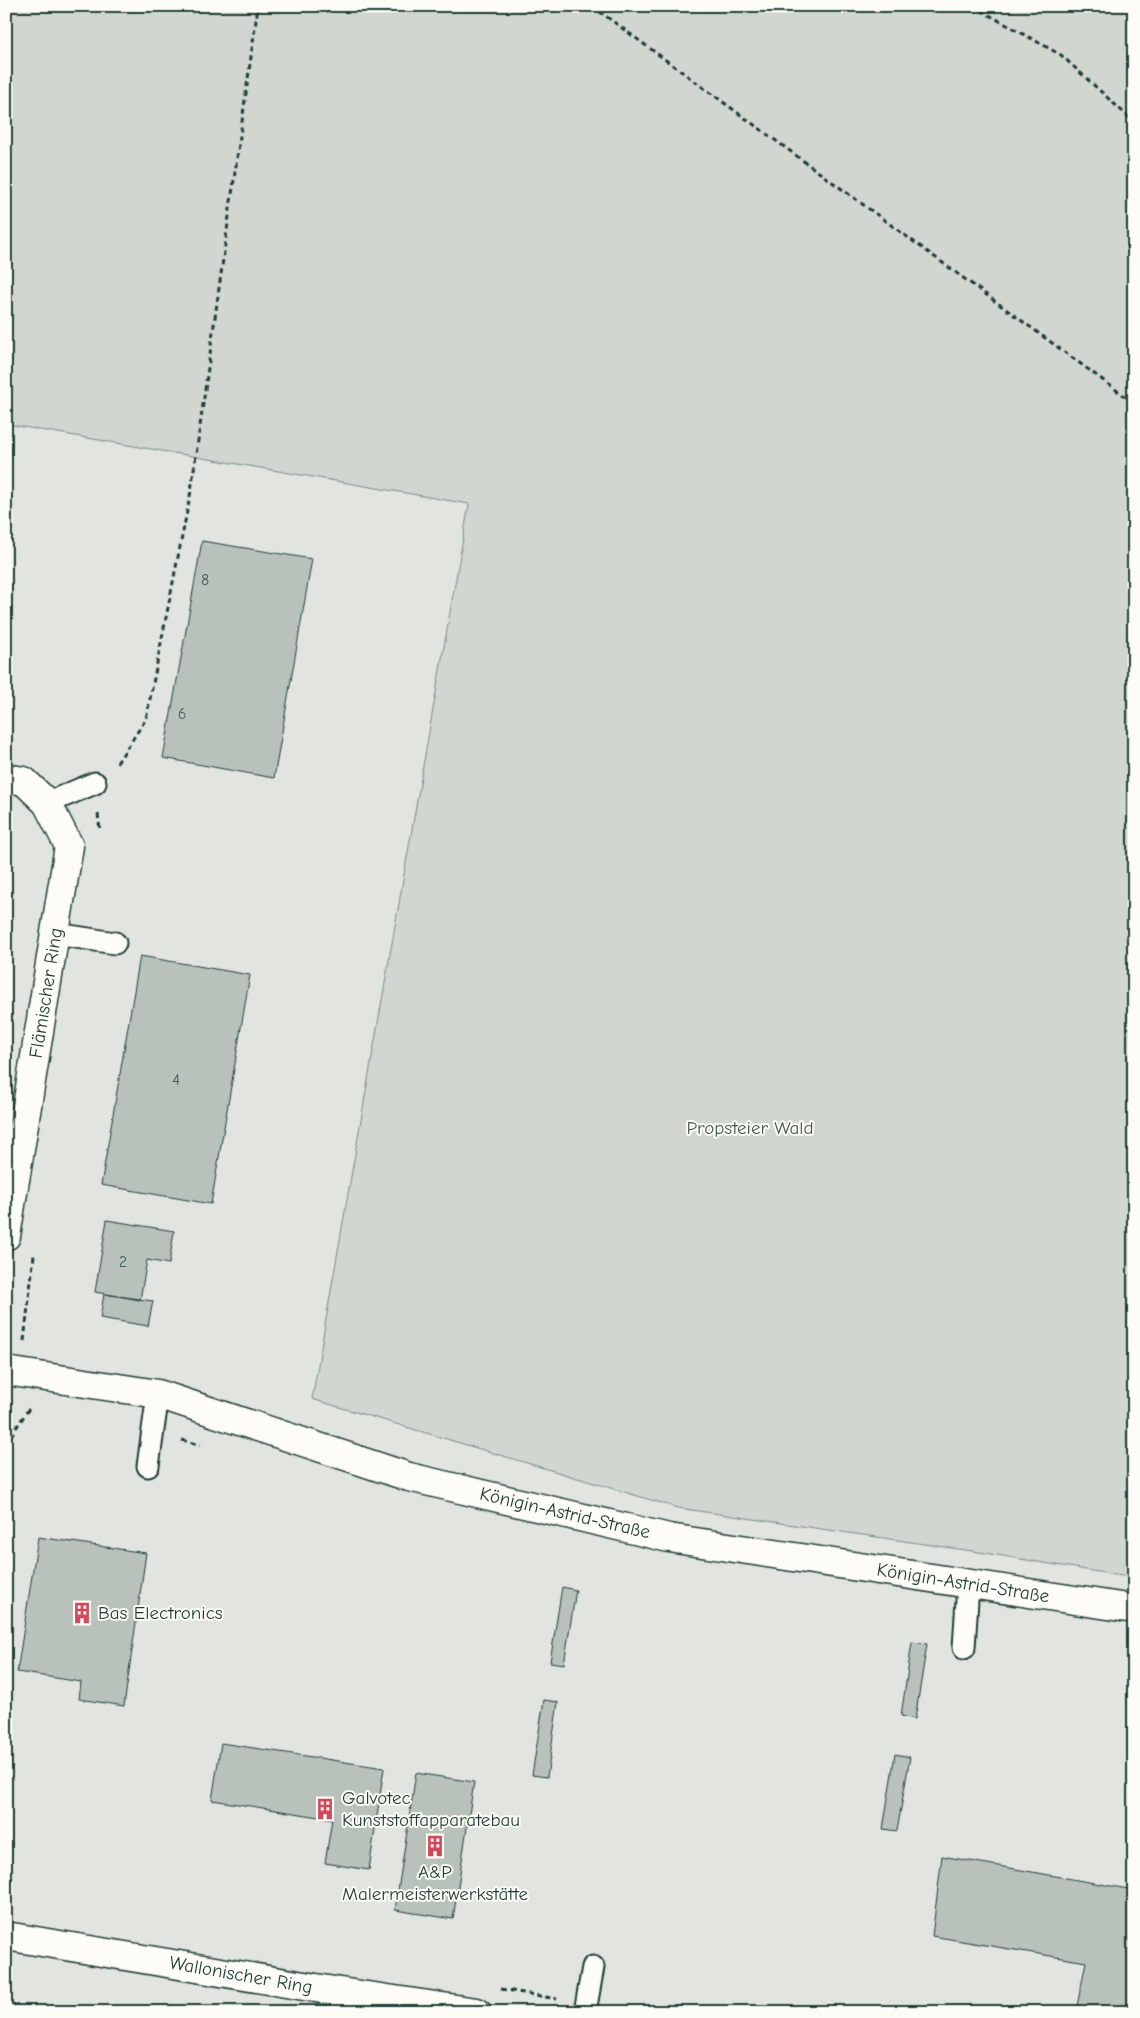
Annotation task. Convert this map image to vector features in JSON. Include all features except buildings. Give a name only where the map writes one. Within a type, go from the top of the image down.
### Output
[{"type":"street","name":"Flämischer Ring","points":[[6,778],[24,781],[47,803],[69,846],[6,1236]]},
{"type":"street","name":"Königin-Astrid-Straße","points":[[6,1371],[158,1394],[409,1477],[669,1538],[1134,1609]]},
{"type":"street","name":"Wallonischer Ring","points":[[6,1936],[338,2002],[477,2012]]},
{"type":"lane","points":[[47,803],[95,782]]},
{"type":"lane","points":[[56,934],[115,943]]},
{"type":"lane","points":[[148,1466],[158,1394]]},
{"type":"lane","points":[[964,1648],[968,1584]]},
{"type":"lane","points":[[585,2012],[593,1967]]},
{"type":"path","points":[[95,782],[111,772],[146,719],[191,491],[258,6]]},
{"type":"path","points":[[592,6],[1134,402]]},
{"type":"path","points":[[973,6],[1062,55],[1134,122]]},
{"type":"path","points":[[6,1443],[33,1403]]},
{"type":"shaded area","points":[[6,424],[469,503],[312,1399],[678,1508],[979,1552],[1134,1578],[1134,2012],[6,2012]]},
{"type":"green space","name":"Propsteier Wald","points":[[6,6],[1134,6],[1134,1578],[979,1552],[678,1508],[312,1399],[469,504],[6,424]]},
{"type":"place","name":"Bas Electronics","points":[[82,1613]]},
{"type":"place","name":"Galvotec Kunststoffapparatebau","points":[[325,1809]]},
{"type":"place","name":"A&P Malermeisterwerkstätte","points":[[435,1846]]}]
